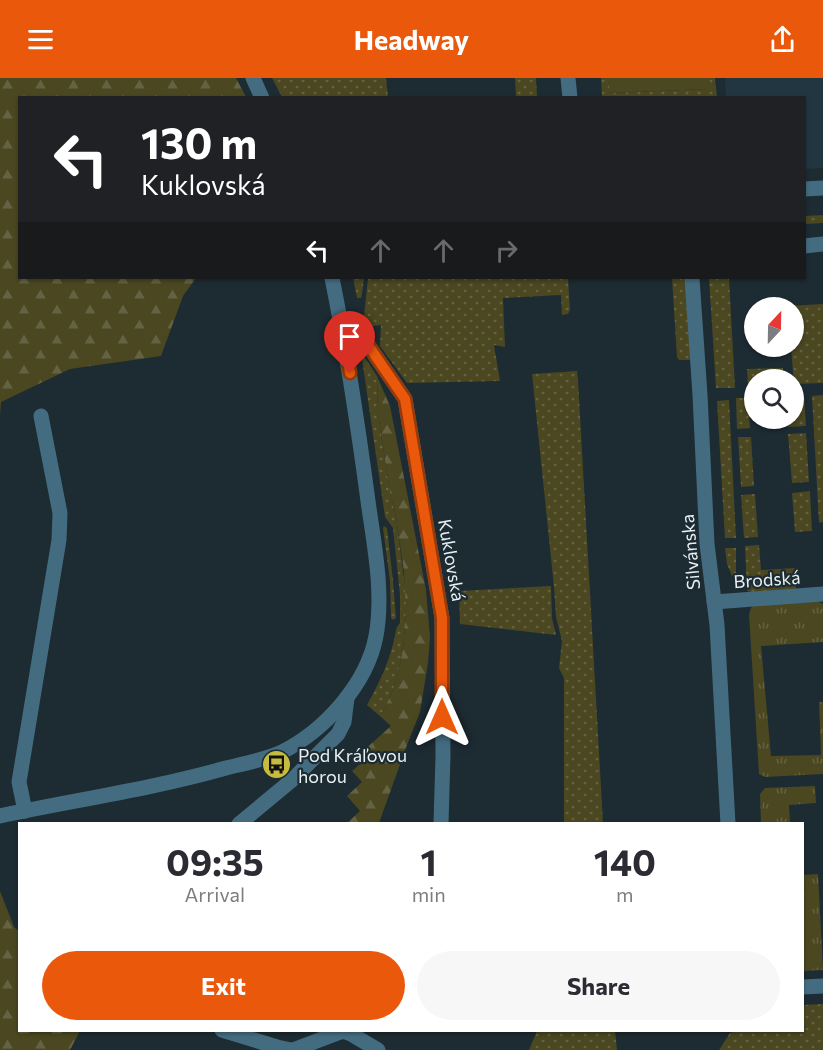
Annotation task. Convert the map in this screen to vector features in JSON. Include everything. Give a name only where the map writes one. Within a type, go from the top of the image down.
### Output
[{"type":"street","points":[[253,78],[261,96]]},
{"type":"street","points":[[568,78],[570,96]]},
{"type":"street","points":[[806,189],[823,188]]},
{"type":"street","points":[[806,246],[823,244]]},
{"type":"street","points":[[0,816],[185,780],[280,753],[313,732],[347,698],[366,665],[376,638],[379,609],[373,534],[343,332],[332,279]]},
{"type":"street","name":"Silvánska","points":[[692,279],[707,544],[717,625],[728,822]]},
{"type":"street","name":"Kuklovská","points":[[343,332],[357,334],[368,345],[405,399],[442,618],[441,822]]},
{"type":"street","points":[[25,811],[19,782],[59,540],[60,513],[41,416]]},
{"type":"street","name":"Brodská","points":[[714,602],[823,594]]},
{"type":"street","points":[[241,822],[292,780],[338,734],[344,722],[347,698]]},
{"type":"street","points":[[804,987],[823,986]]},
{"type":"street","points":[[228,1032],[292,1050],[340,1032]]},
{"type":"street","points":[[346,1032],[378,1050]]},
{"type":"shaded area","points":[[725,78],[823,78],[823,168],[806,169],[806,96],[726,96]]},
{"type":"green space","points":[[0,78],[236,78],[245,96],[18,96],[18,279],[195,279],[183,296],[161,356],[70,369],[1,402],[0,416]]},
{"type":"green space","points":[[272,78],[386,78],[388,96],[281,96]]},
{"type":"green space","points":[[515,78],[536,78],[537,96],[516,96]]},
{"type":"green space","points":[[601,78],[609,78],[610,93],[707,89],[707,78],[715,78],[717,96],[602,96]]},
{"type":"green space","points":[[609,78],[707,78],[708,89],[609,93]]},
{"type":"green space","points":[[823,215],[823,223],[806,224],[806,216]]},
{"type":"green space","points":[[353,279],[364,279],[361,298],[357,298]]},
{"type":"green space","points":[[368,279],[568,279],[570,310],[568,314],[562,315],[561,295],[503,298],[505,347],[494,345],[500,381],[407,383],[380,346],[381,325],[365,327]]},
{"type":"green space","points":[[672,279],[686,279],[693,360],[679,360]]},
{"type":"green space","points":[[709,279],[729,279],[735,388],[716,388]]},
{"type":"green space","points":[[823,304],[823,383],[804,384],[804,369],[793,369],[792,357],[804,357],[804,305]]},
{"type":"green space","points":[[361,352],[377,376],[378,413],[390,493],[396,517],[406,593],[403,649],[396,682],[381,717],[367,705],[386,665],[396,629],[400,623],[400,595],[393,528],[385,517]]},
{"type":"green space","points":[[577,371],[603,822],[564,822],[564,678],[559,668],[562,641],[556,617],[532,374]]},
{"type":"green space","points":[[377,376],[390,406],[426,590],[430,637],[420,712],[379,822],[348,822],[360,811],[347,796],[362,782],[352,771],[367,758],[362,752],[391,726],[381,717],[396,682],[403,649],[406,610],[404,572],[378,413]]},
{"type":"green space","points":[[804,394],[806,426],[804,426]]},
{"type":"green space","points":[[823,395],[823,522],[819,523],[812,396]]},
{"type":"green space","points":[[736,398],[744,398],[744,428],[737,429]]},
{"type":"green space","points":[[729,400],[736,538],[725,538],[717,401]]},
{"type":"green space","points":[[806,433],[809,482],[792,483],[788,434]]},
{"type":"green space","points":[[738,437],[751,437],[754,486],[741,487]]},
{"type":"green space","points":[[810,491],[812,531],[795,532],[792,493]]},
{"type":"green space","points":[[755,494],[758,537],[744,538],[741,495]]},
{"type":"green space","points":[[384,526],[387,528],[393,581],[396,618],[393,620],[391,618],[390,581]]},
{"type":"green space","points":[[759,545],[761,570],[795,568],[796,590],[747,591],[745,546]]},
{"type":"green space","points":[[725,548],[736,548],[736,576],[732,576],[727,564]]},
{"type":"green space","points":[[551,586],[552,618],[556,635],[460,624],[459,591]]},
{"type":"green space","points":[[817,601],[823,604],[823,642],[761,646],[771,756],[821,755],[819,702],[823,702],[823,774],[765,777],[759,774],[749,615],[751,608],[755,604]]},
{"type":"green space","points":[[815,786],[816,803],[789,805],[790,822],[761,822],[760,794],[765,788]]},
{"type":"green space","points":[[818,874],[823,970],[804,971],[804,875]]},
{"type":"green space","points":[[0,891],[14,927],[18,930],[18,1032],[79,1032],[70,1050],[0,1050]]},
{"type":"green space","points":[[823,1004],[823,1050],[719,1050],[733,1032],[804,1032],[804,1005]]},
{"type":"green space","points":[[537,1032],[615,1032],[617,1050],[529,1050]]},
{"type":"place","name":"Pod Kráľovou horou","points":[[277,765]]},
{"type":"route","points":[[350,373],[343,332],[357,334],[368,345],[405,399],[442,618],[442,717]]}]
